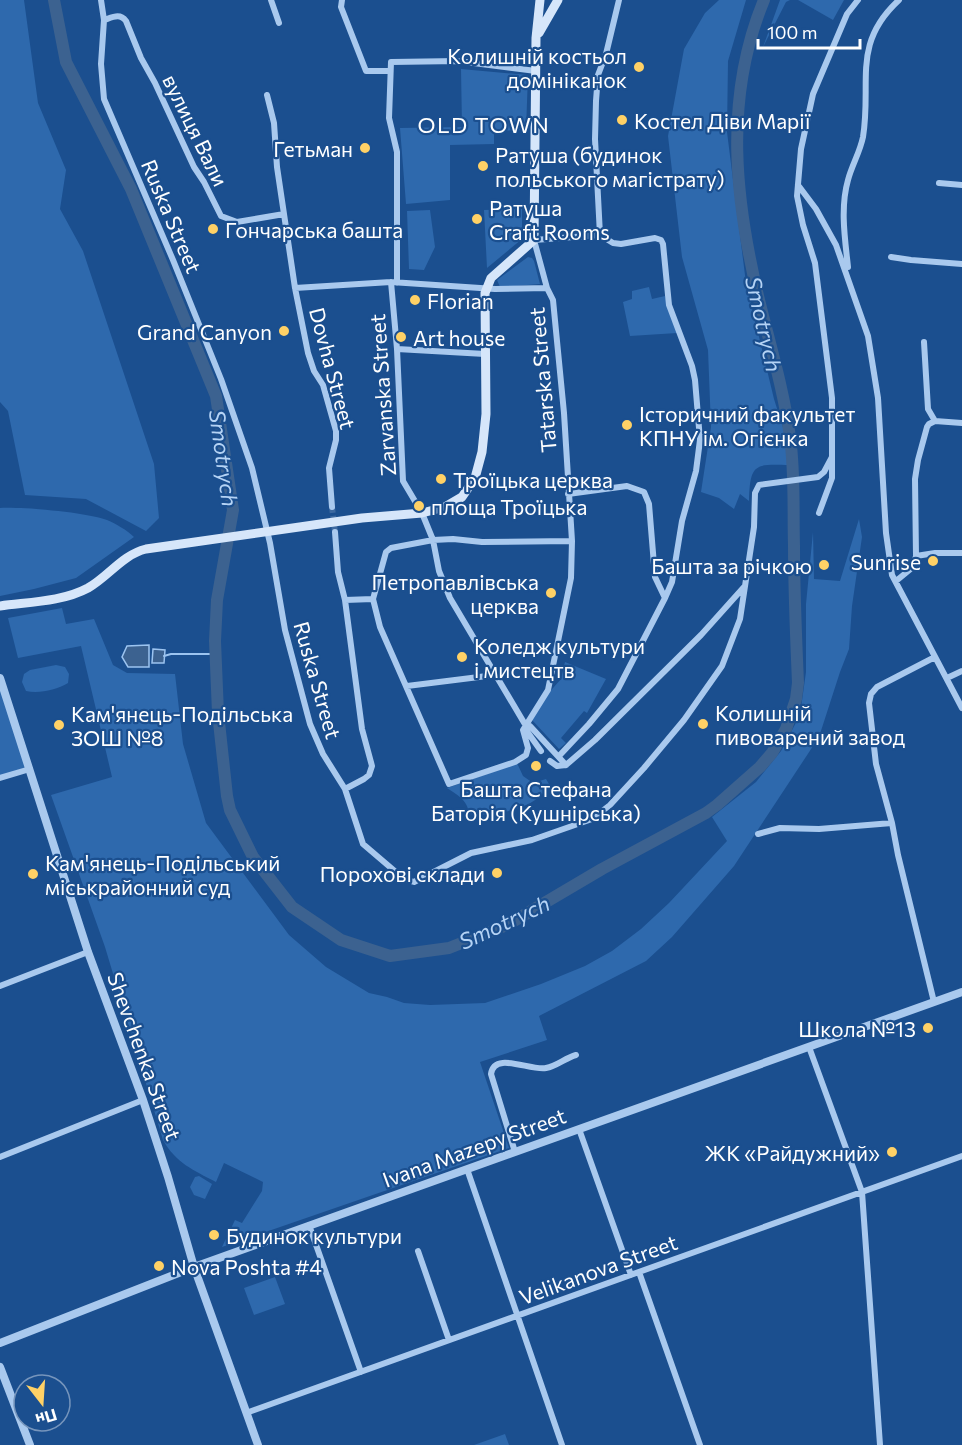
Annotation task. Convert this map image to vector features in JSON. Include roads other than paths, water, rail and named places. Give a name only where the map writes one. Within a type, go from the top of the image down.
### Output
[{"type":"main road","points":[[0,606],[76,593],[90,586],[134,552],[345,520],[422,513],[445,507],[462,497],[475,478],[482,452],[486,414],[484,300],[487,288],[491,278],[534,240],[536,38],[540,0]]},
{"type":"main road","points":[[536,38],[558,0]]},
{"type":"street","name":"Ruska Street","points":[[101,0],[104,20],[101,64],[104,99],[221,379],[252,468],[264,510],[285,630],[310,724],[323,754],[345,789],[363,844],[404,879],[414,882],[462,857],[532,840],[592,819],[606,809],[666,744],[722,666],[740,619],[754,527],[755,493],[759,485],[811,480],[824,472],[832,457]]},
{"type":"street","points":[[271,0],[279,23]]},
{"type":"street","points":[[342,0],[341,7],[366,72],[390,71],[391,62],[458,62],[536,71]]},
{"type":"street","points":[[600,235],[595,139],[598,75],[606,54],[619,0]]},
{"type":"street","points":[[819,513],[832,478],[832,398],[815,263],[798,207],[798,185],[804,133],[813,94],[845,20],[858,0]]},
{"type":"street","points":[[849,279],[844,201],[847,181],[862,139],[867,54],[870,40],[879,22],[899,0]]},
{"type":"street","name":"вулиця Вали","points":[[104,20],[117,15],[123,16],[126,21],[141,58],[194,167],[221,216],[237,222],[284,214]]},
{"type":"street","name":"Zarvanska Street","points":[[390,71],[389,118],[397,152],[394,283],[403,481],[422,513],[433,540],[439,571],[450,598],[526,726],[525,730],[541,751]]},
{"type":"street","name":"Dovha Street","points":[[267,95],[274,123],[277,167],[308,353],[314,371],[323,385],[336,431],[329,468],[332,507]]},
{"type":"street","points":[[939,183],[962,184]]},
{"type":"street","points":[[798,185],[816,209],[836,245],[868,336],[878,398],[880,461],[890,567],[962,708]]},
{"type":"street","points":[[534,240],[600,235],[613,243],[621,244],[656,238],[661,240],[669,305],[695,380],[700,432],[697,465],[682,521],[672,582],[618,689],[559,756]]},
{"type":"street","name":"Tatarska Street","points":[[526,726],[548,690],[571,578],[572,541],[564,413],[553,300],[547,288],[534,240]]},
{"type":"street","points":[[891,256],[910,260],[962,264]]},
{"type":"street","points":[[296,288],[394,283],[487,288],[547,288]]},
{"type":"street","points":[[924,342],[928,409],[935,421]]},
{"type":"street","points":[[397,349],[485,354]]},
{"type":"street","points":[[896,581],[913,567],[916,556],[916,467],[927,427],[935,421],[962,423]]},
{"type":"street","points":[[568,494],[627,486],[644,492],[649,504],[655,577],[664,598]]},
{"type":"street","points":[[335,532],[338,572],[345,600],[362,729],[372,766],[369,775],[345,789]]},
{"type":"street","points":[[566,765],[530,726],[526,726],[522,733],[528,748],[526,755],[515,762],[449,784],[380,627],[373,599],[386,552],[391,548],[433,540],[453,539],[482,542],[572,541]]},
{"type":"street","points":[[916,556],[962,553]]},
{"type":"street","points":[[550,761],[557,766],[566,765],[595,740],[701,635],[744,586]]},
{"type":"street","points":[[345,600],[373,599]]},
{"type":"street","points":[[934,1002],[892,823],[881,789],[874,756],[869,698],[877,687],[935,657]]},
{"type":"street","points":[[947,678],[962,671]]},
{"type":"street","points":[[407,686],[495,675]]},
{"type":"street","name":"Shevchenka Street","points":[[0,678],[88,952],[143,1100],[194,1267],[258,1445]]},
{"type":"street","points":[[0,778],[30,769]]},
{"type":"street","points":[[758,834],[787,827],[819,830],[892,823]]},
{"type":"street","points":[[0,986],[88,952]]},
{"type":"street","name":"Ivana Mazepy Street","points":[[0,1343],[194,1267],[962,992]]},
{"type":"street","points":[[809,1047],[862,1192],[880,1445]]},
{"type":"street","points":[[514,1152],[491,1074],[492,1068],[504,1062],[543,1069],[555,1066],[576,1055]]},
{"type":"street","points":[[0,1157],[143,1100]]},
{"type":"street","points":[[579,1129],[631,1275]]},
{"type":"street","name":"Velikanova Street","points":[[246,1413],[962,1156]]},
{"type":"street","points":[[467,1169],[562,1445]]},
{"type":"street","points":[[309,1226],[361,1372]]},
{"type":"street","points":[[418,1251],[449,1340]]},
{"type":"street","points":[[639,1272],[700,1445]]},
{"type":"street","points":[[0,1367],[30,1445]]},
{"type":"waterway","name":"Smotrych","points":[[54,0],[66,62],[131,189],[216,396],[233,510],[217,600],[215,641],[218,713],[230,810],[253,857],[292,907],[341,940],[390,956],[449,948],[507,925],[602,869],[706,813],[760,767],[772,753],[786,729],[796,699],[798,683],[792,451],[777,370],[751,266],[739,189],[737,151],[738,113],[743,75],[751,37],[764,0]]},
{"type":"waterway","points":[[164,656],[215,654]]},
{"type":"tunnel","points":[[332,507],[335,532]]},
{"type":"place","name":"Колишній костьол домініканок","points":[[639,67]]},
{"type":"place","name":"Костел Діви Марії","points":[[622,120]]},
{"type":"place","name":"Гетьман","points":[[365,148]]},
{"type":"place","name":"Ратуша (будинок польського магістрату)","points":[[483,166]]},
{"type":"place","name":"Ратуша Craft Rooms","points":[[477,219]]},
{"type":"place","name":"Гончарська башта","points":[[213,229]]},
{"type":"place","name":"Florian","points":[[415,300]]},
{"type":"place","name":"Grand Canyon","points":[[284,331]]},
{"type":"place","name":"Art house","points":[[401,337]]},
{"type":"place","name":"Історичний факультет КПНУ ім. Огієнка","points":[[627,425]]},
{"type":"place","name":"Троїцька церква","points":[[441,479]]},
{"type":"place","name":"площа Троїцька","points":[[419,506]]},
{"type":"place","name":"Sunrise","points":[[933,561]]},
{"type":"place","name":"Башта за річкою","points":[[824,565]]},
{"type":"place","name":"Петропавлівська церква","points":[[551,593]]},
{"type":"place","name":"Коледж культури і мистецтв","points":[[462,657]]},
{"type":"place","name":"Колишній пивоварений завод","points":[[703,724]]},
{"type":"place","name":"Кам'янець-Подільська ЗОШ №8","points":[[59,725]]},
{"type":"place","name":"Башта Стефана Баторія (Кушнірська)","points":[[536,766]]},
{"type":"place","name":"Порохові склади","points":[[497,873]]},
{"type":"place","name":"Кам'янець-Подільський міськрайонний суд","points":[[33,874]]},
{"type":"place","name":"Школа №13","points":[[928,1028]]},
{"type":"place","name":"ЖК «Райдужний»","points":[[892,1152]]},
{"type":"place","name":"Будинок культури","points":[[214,1235]]},
{"type":"place","name":"Nova Poshta #4","points":[[159,1266]]},
{"type":"district","name":"OLD TOWN","points":[[484,124]]}]
